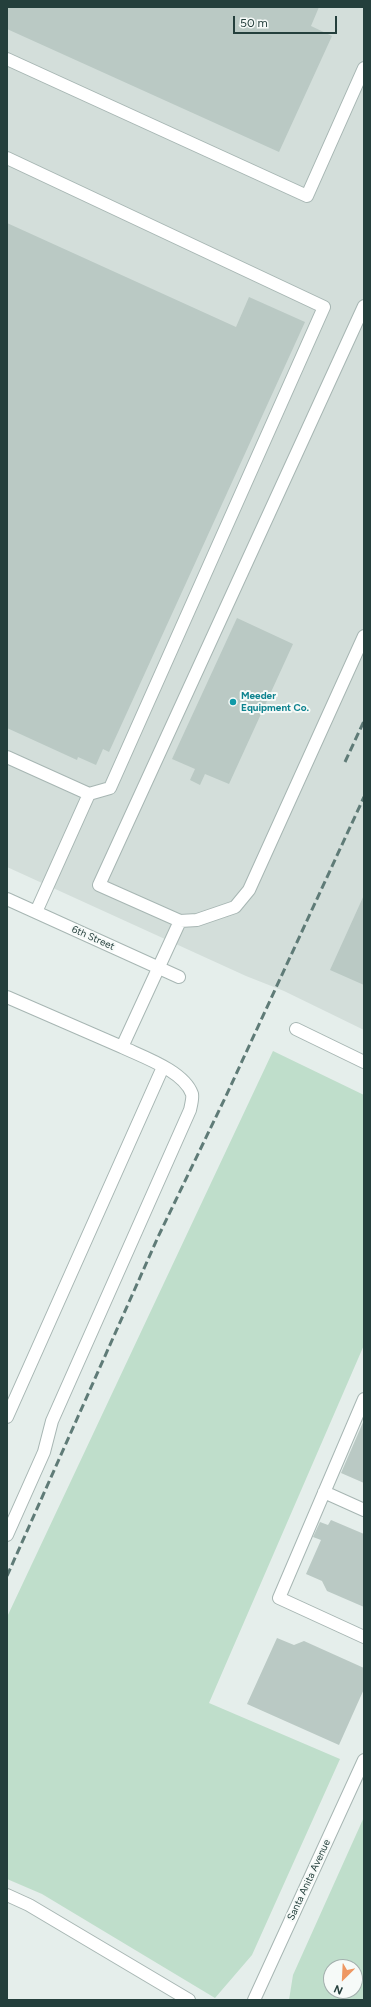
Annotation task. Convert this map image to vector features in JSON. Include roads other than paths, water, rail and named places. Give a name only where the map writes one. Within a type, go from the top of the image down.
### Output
[{"type":"street","points":[[7,59],[307,196],[364,68]]},
{"type":"street","points":[[7,158],[324,307],[110,788],[89,794],[7,757]]},
{"type":"street","points":[[364,306],[100,885],[180,921],[197,920],[235,907],[249,890],[364,636]]},
{"type":"street","points":[[36,912],[89,794]]},
{"type":"street","name":"6th Street","points":[[7,899],[180,977]]},
{"type":"street","points":[[122,1047],[180,921]]},
{"type":"street","points":[[7,997],[122,1047],[163,1067],[184,1081],[192,1095],[190,1110],[52,1421],[44,1452],[7,1535]]},
{"type":"street","points":[[296,1030],[364,1062]]},
{"type":"street","points":[[7,1417],[163,1067]]},
{"type":"street","points":[[364,1398],[278,1598],[364,1637]]},
{"type":"street","points":[[324,1492],[364,1510]]},
{"type":"street","name":"Santa Anita Avenue","points":[[254,2000],[364,1760]]},
{"type":"street","points":[[7,1895],[29,1905],[189,2000]]},
{"type":"railway","points":[[345,762],[364,721]]},
{"type":"railway","points":[[7,1576],[158,1237],[226,1096],[364,797]]},
{"type":"place","name":"Meeder Equipment Co.","points":[[233,702]]}]
